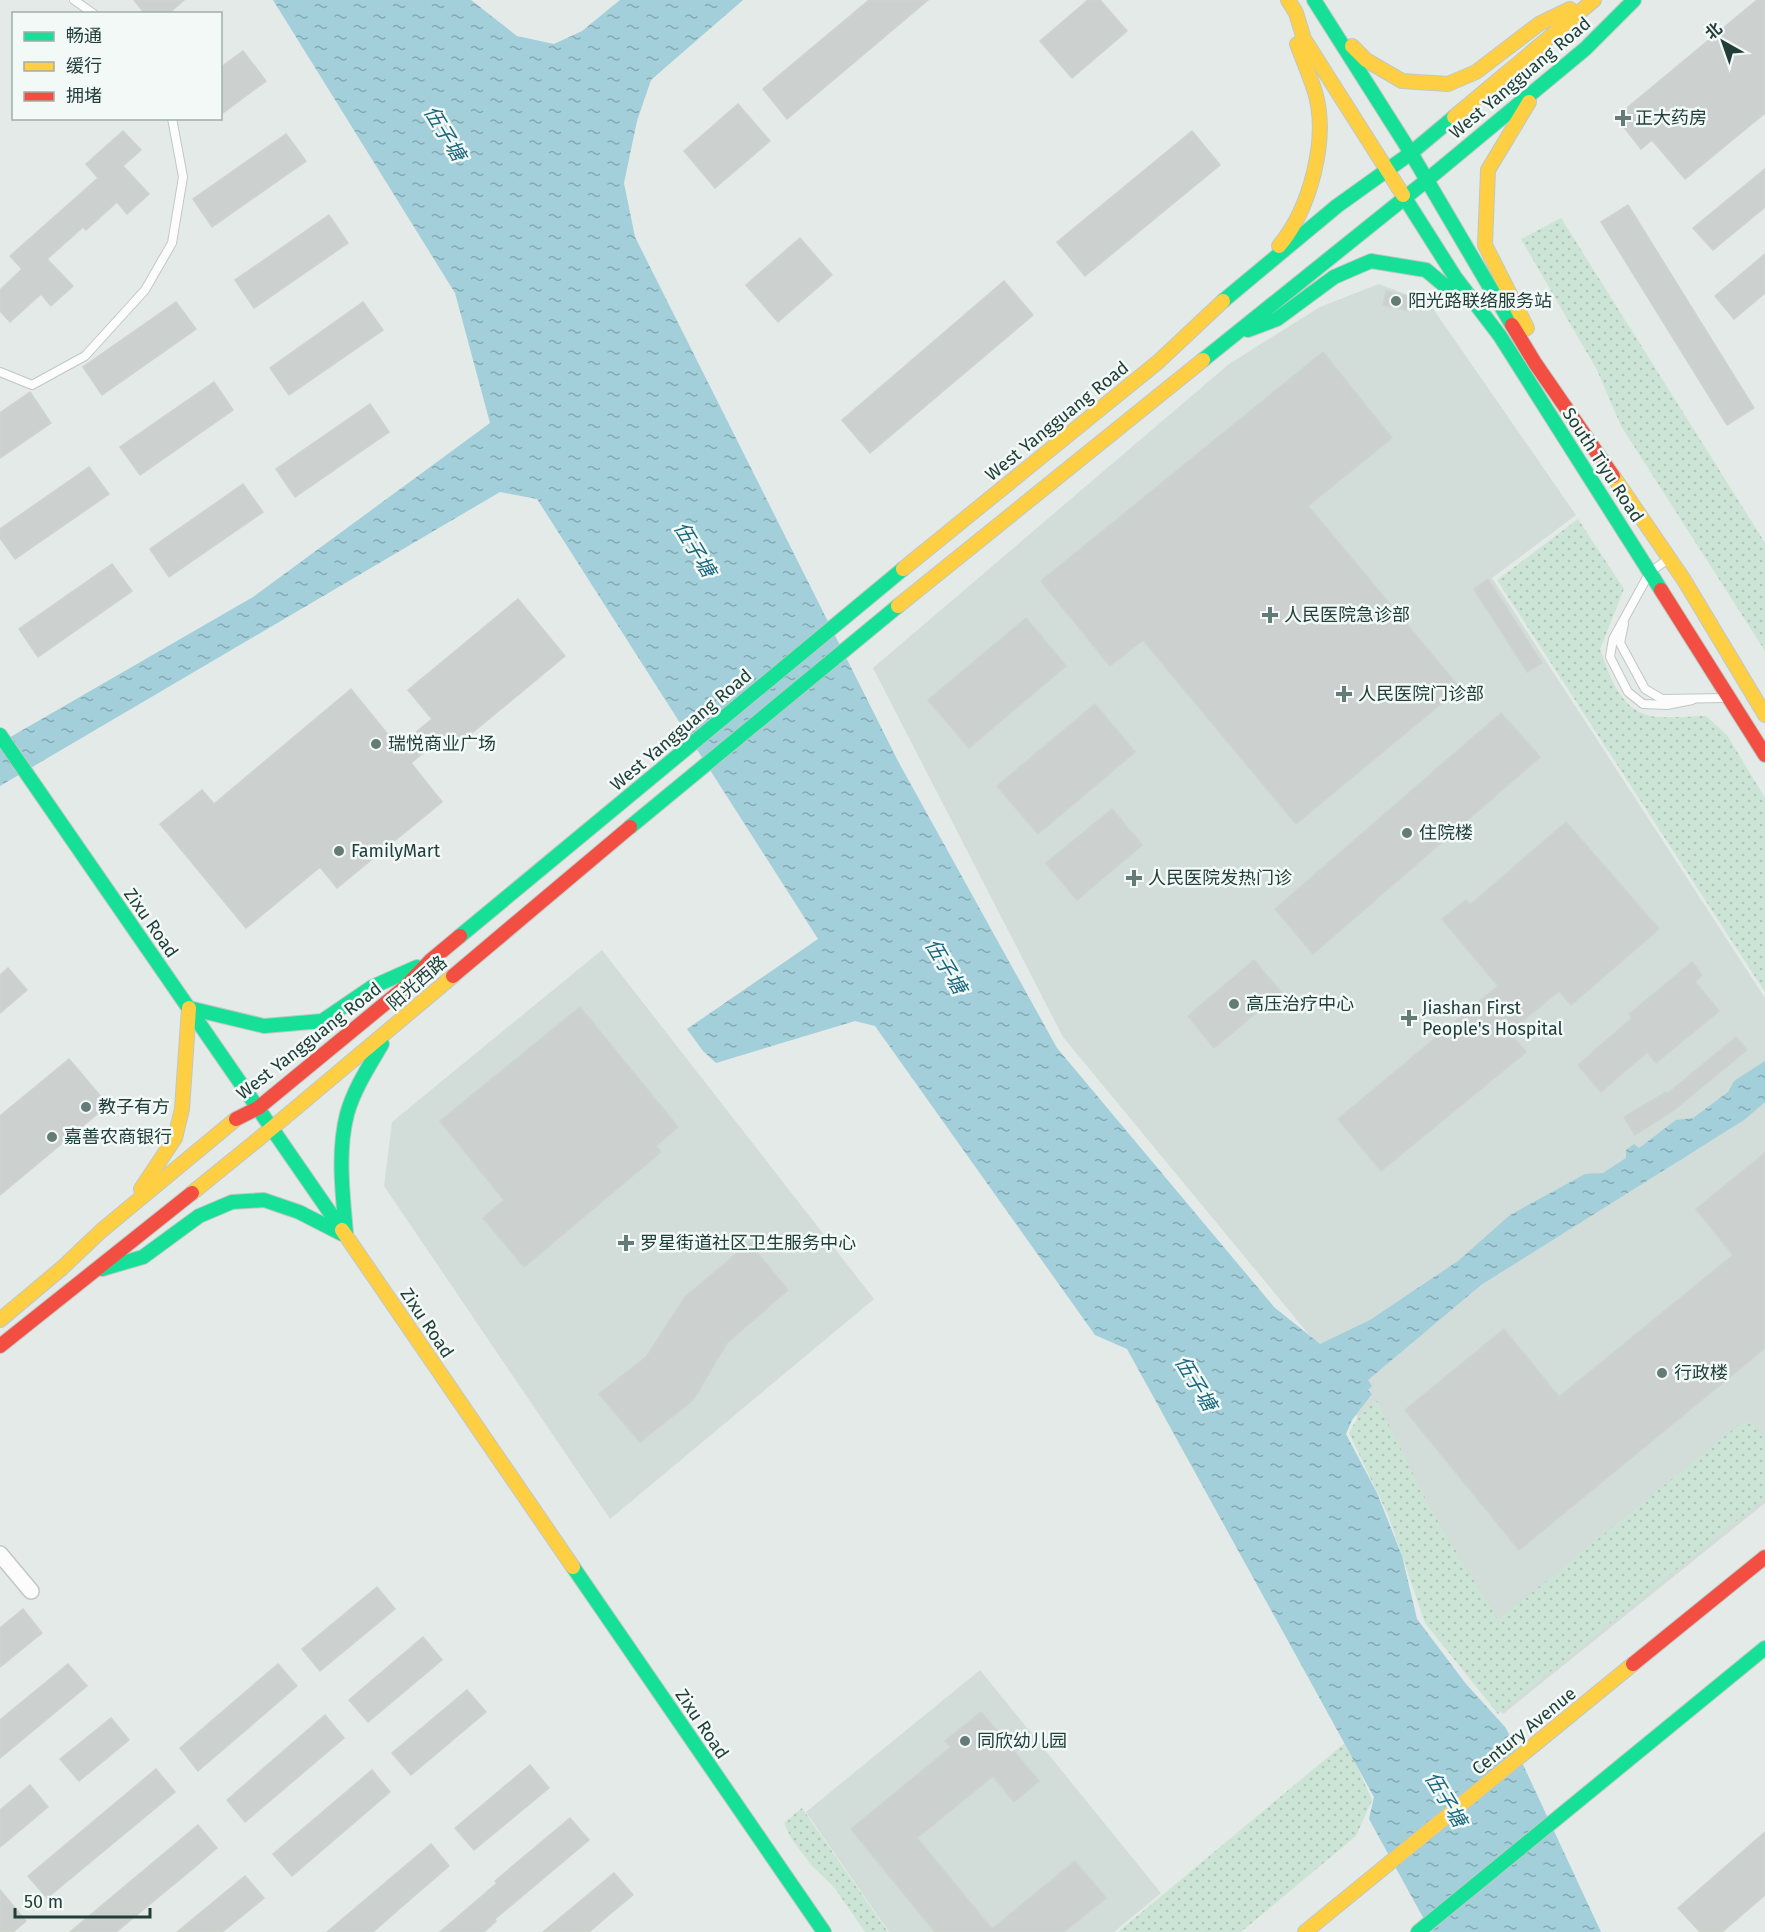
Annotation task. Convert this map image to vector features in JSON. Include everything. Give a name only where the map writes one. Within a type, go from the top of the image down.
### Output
[{"type":"main road","points":[[1289,1],[1296,13],[1304,39],[1388,169],[1411,153],[1314,0]]},
{"type":"main road","points":[[1329,23],[1366,60],[1402,81],[1448,84],[1476,72],[1539,24],[1592,0]]},
{"type":"main road","name":"West Yangguang Road","points":[[1411,153],[1592,0]]},
{"type":"main road","name":"West Yangguang Road","points":[[1427,180],[1585,50],[1634,0]]},
{"type":"main road","points":[[1258,272],[1290,233],[1308,193],[1321,141],[1316,94],[1296,41],[1289,1]]},
{"type":"main road","points":[[1535,363],[1525,321],[1485,245],[1488,170],[1537,88]]},
{"type":"main road","name":"South Tiyu Road","points":[[1411,153],[1535,363],[1669,558],[1765,715]]},
{"type":"main road","name":"West Yangguang Road","points":[[0,1320],[231,1122],[258,1108],[404,988],[430,961],[862,603],[1158,362],[1223,301],[1337,206],[1388,169]]},
{"type":"main road","name":"South Tiyu Road","points":[[1388,169],[1455,277],[1491,324],[1765,755]]},
{"type":"main road","points":[[0,1346],[273,1128],[875,625],[1427,180]]},
{"type":"main road","points":[[1230,337],[1277,319],[1334,277],[1371,261],[1426,270],[1491,324]]},
{"type":"main road","name":"Zixu Road","points":[[0,735],[273,1128],[824,1932]]},
{"type":"main road","points":[[130,1207],[175,1137],[182,1109],[189,1008],[264,1026],[322,1021],[372,987],[430,961]]},
{"type":"main road","points":[[346,1236],[342,1159],[347,1114],[362,1076],[392,1028]]},
{"type":"main road","points":[[95,1270],[143,1257],[199,1216],[232,1202],[264,1200],[299,1212],[346,1236]]},
{"type":"main road","name":"Century Avenue","points":[[1305,1932],[1765,1557]]},
{"type":"main road","points":[[1418,1932],[1765,1648]]},
{"type":"street","points":[[0,1554],[31,1592]]},
{"type":"lane","points":[[74,0],[91,12]]},
{"type":"lane","points":[[0,372],[32,385],[85,356],[145,290],[172,243],[183,177],[172,120]]},
{"type":"lane","points":[[1669,558],[1650,572],[1613,639],[1610,657],[1628,692],[1643,704],[1668,705],[1692,700]]},
{"type":"lane","points":[[1625,616],[1620,643],[1645,689],[1662,699],[1729,698]]},
{"type":"shaded area","name":"Jiashan First People's Hospital","points":[[1379,284],[1429,303],[1576,515],[1492,578],[1765,998],[1765,1503],[1503,1714],[1469,1669],[1423,1616],[1353,1405],[1325,1354],[1063,1037],[873,668],[1229,364],[1320,307]]},
{"type":"shaded area","name":"罗星街道社区卫生服务中心","points":[[602,950],[874,1299],[610,1519],[384,1186],[392,1122]]},
{"type":"shaded area","name":"同欣幼儿园","points":[[980,1670],[1161,1893],[1114,1932],[889,1932],[806,1812]]},
{"type":"green space","points":[[1561,218],[1765,543],[1765,651],[1621,426],[1597,370],[1521,239]]},
{"type":"green space","points":[[1578,519],[1624,589],[1600,649],[1612,680],[1623,699],[1640,712],[1651,716],[1706,716],[1727,735],[1765,798],[1765,992],[1497,580]]},
{"type":"green space","points":[[1377,1401],[1431,1510],[1498,1620],[1741,1423],[1753,1422],[1765,1442],[1765,1498],[1498,1714],[1425,1623],[1388,1515],[1349,1433],[1360,1415]]},
{"type":"green space","points":[[1346,1742],[1372,1800],[1356,1836],[1241,1932],[1118,1932]]},
{"type":"green space","points":[[802,1808],[888,1932],[865,1932],[834,1887],[812,1866],[791,1838],[784,1823]]},
{"type":"water","name":"伍子塘","points":[[273,0],[471,0],[517,36],[554,44],[582,31],[620,0],[743,0],[651,80],[637,121],[624,183],[635,237],[899,763],[1057,1048],[1274,1307],[1320,1344],[1370,1320],[1458,1261],[1510,1215],[1585,1174],[1603,1173],[1626,1158],[1626,1150],[1634,1144],[1639,1148],[1676,1120],[1693,1118],[1728,1092],[1734,1081],[1765,1061],[1765,1102],[1744,1120],[1481,1285],[1368,1380],[1372,1386],[1368,1390],[1372,1394],[1352,1420],[1346,1434],[1377,1493],[1402,1556],[1417,1619],[1466,1684],[1506,1728],[1601,1932],[1431,1932],[1369,1819],[1374,1797],[1127,1349],[1095,1335],[875,1026],[855,1021],[716,1063],[703,1051],[687,1029],[818,939],[537,499],[500,492],[0,786],[0,743],[253,597],[490,423],[455,293]]},
{"type":"building","points":[[134,0],[184,0],[170,12],[143,12]]},
{"type":"building","points":[[869,0],[928,0],[787,119],[763,89]]},
{"type":"building","points":[[1088,0],[1100,0],[1127,31],[1072,78],[1040,41]]},
{"type":"building","points":[[1757,0],[1765,0],[1765,113],[1685,179],[1652,140],[1641,149],[1616,117]]},
{"type":"building","points":[[243,51],[266,81],[222,114],[222,67]]},
{"type":"building","points":[[738,104],[770,141],[715,188],[684,151]]},
{"type":"building","points":[[123,131],[141,150],[123,166],[149,194],[127,214],[117,202],[86,230],[83,227],[47,259],[73,286],[51,306],[41,294],[10,322],[0,311],[0,290],[22,269],[10,256],[98,178],[86,164]]},
{"type":"building","points":[[1192,131],[1220,165],[1085,276],[1057,242]]},
{"type":"building","points":[[286,134],[306,161],[212,227],[193,199]]},
{"type":"building","points":[[1765,169],[1765,207],[1713,250],[1693,228]]},
{"type":"building","points":[[1628,205],[1754,408],[1727,425],[1601,222]]},
{"type":"building","points":[[329,215],[348,243],[254,308],[235,280]]},
{"type":"building","points":[[800,238],[832,275],[778,322],[746,285]]},
{"type":"building","points":[[1765,254],[1765,293],[1734,319],[1715,296]]},
{"type":"building","points":[[1004,281],[1033,315],[870,453],[842,420]]},
{"type":"building","name":"阳光路联络服务站","points":[[1386,291],[1410,297],[1407,310],[1383,305]]},
{"type":"building","points":[[176,302],[196,329],[102,395],[83,367]]},
{"type":"building","points":[[363,302],[383,330],[289,395],[270,368]]},
{"type":"building","points":[[1323,352],[1392,438],[1308,506],[1460,688],[1296,824],[1143,640],[1110,666],[1041,581]]},
{"type":"building","points":[[214,382],[233,410],[140,475],[120,447]]},
{"type":"building","points":[[30,392],[51,423],[0,458],[0,413]]},
{"type":"building","points":[[370,404],[389,432],[295,497],[276,469]]},
{"type":"building","points":[[89,467],[109,494],[15,559],[0,538],[0,529]]},
{"type":"building","points":[[243,484],[263,512],[169,577],[150,549]]},
{"type":"building","points":[[112,564],[132,591],[38,657],[19,629]]},
{"type":"building","points":[[1488,579],[1542,663],[1527,672],[1474,589]]},
{"type":"building","points":[[518,599],[565,656],[455,747],[445,735],[411,763],[442,802],[337,888],[320,867],[246,928],[160,824],[202,790],[214,804],[351,689],[398,747],[432,719],[408,690]]},
{"type":"building","points":[[1026,618],[1066,666],[969,748],[928,700]]},
{"type":"building","points":[[1095,704],[1135,752],[1038,834],[997,786]]},
{"type":"building","name":"住院楼","points":[[1501,713],[1540,757],[1313,954],[1275,909]]},
{"type":"building","points":[[1112,809],[1142,845],[1077,900],[1046,863]]},
{"type":"building","points":[[1566,822],[1659,929],[1571,1005],[1559,991],[1509,1032],[1526,1052],[1381,1171],[1338,1119],[1498,986],[1442,919],[1466,900],[1470,905]]},
{"type":"building","name":"高压治疗中心","points":[[1254,960],[1281,992],[1214,1048],[1188,1016]]},
{"type":"building","points":[[1692,962],[1702,975],[1695,982],[1719,1011],[1656,1063],[1647,1052],[1601,1092],[1578,1065],[1632,1018],[1629,1014]]},
{"type":"building","points":[[8,968],[27,990],[0,1013],[0,975]]},
{"type":"building","points":[[580,1007],[678,1127],[656,1146],[661,1152],[524,1267],[483,1218],[504,1200],[440,1121]]},
{"type":"building","points":[[1736,1037],[1747,1050],[1674,1110],[1635,1135],[1624,1117],[1666,1092],[1667,1094]]},
{"type":"building","points":[[69,1059],[108,1105],[0,1195],[0,1116]]},
{"type":"building","name":"行政楼","points":[[1765,1153],[1765,1348],[1519,1550],[1405,1410],[1504,1329],[1559,1397],[1733,1255],[1696,1209]]},
{"type":"building","points":[[749,1243],[788,1290],[727,1343],[693,1400],[640,1442],[599,1394],[647,1356],[685,1297]]},
{"type":"building","points":[[377,1587],[395,1609],[320,1671],[302,1649]]},
{"type":"building","points":[[23,1609],[42,1633],[0,1667],[0,1628]]},
{"type":"building","points":[[423,1637],[442,1660],[368,1722],[349,1700]]},
{"type":"building","points":[[68,1664],[87,1686],[0,1758],[0,1720]]},
{"type":"building","points":[[278,1664],[297,1686],[198,1771],[180,1748]]},
{"type":"building","points":[[467,1690],[486,1712],[411,1775],[392,1753]]},
{"type":"building","points":[[981,1712],[1039,1781],[1014,1802],[993,1776],[917,1838],[992,1929],[1075,1861],[1106,1898],[1064,1932],[935,1932],[851,1829],[951,1747],[945,1741]]},
{"type":"building","points":[[325,1715],[344,1738],[245,1822],[227,1800]]},
{"type":"building","points":[[111,1718],[129,1740],[79,1781],[60,1759]]},
{"type":"building","points":[[530,1765],[549,1788],[474,1850],[455,1828]]},
{"type":"building","points":[[156,1769],[175,1792],[47,1898],[28,1876]]},
{"type":"building","points":[[372,1770],[390,1792],[292,1876],[273,1854]]},
{"type":"building","points":[[30,1785],[48,1807],[0,1847],[0,1810]]},
{"type":"building","points":[[570,1818],[589,1840],[495,1919],[496,1921],[484,1932],[440,1932],[497,1883],[495,1881]]},
{"type":"building","points":[[198,1825],[217,1848],[195,1867],[116,1932],[70,1932]]},
{"type":"building","points":[[1765,1832],[1765,1895],[1722,1932],[1700,1932],[1678,1908]]},
{"type":"building","points":[[431,1844],[449,1866],[373,1932],[327,1932]]},
{"type":"building","points":[[614,1873],[633,1895],[589,1932],[543,1932]]},
{"type":"building","points":[[245,1876],[264,1898],[241,1917],[222,1932],[177,1932]]},
{"type":"building","points":[[0,1890],[26,1921],[13,1932],[0,1932]]},
{"type":"traffic: fast","points":[[1314,0],[1411,153],[1512,325]]},
{"type":"traffic: fast","points":[[1203,360],[1427,180],[1585,49],[1634,0]]},
{"type":"traffic: fast","points":[[1223,301],[1337,206],[1411,153],[1454,117]]},
{"type":"traffic: fast","points":[[1403,195],[1455,277],[1500,336],[1661,590]]},
{"type":"traffic: fast","points":[[1248,330],[1277,319],[1334,277],[1371,261],[1426,270],[1462,300]]},
{"type":"traffic: fast","points":[[460,936],[903,569]]},
{"type":"traffic: fast","points":[[630,827],[898,606]]},
{"type":"traffic: fast","points":[[0,735],[342,1230]]},
{"type":"traffic: fast","points":[[189,1008],[264,1026],[322,1021],[372,987],[417,967]]},
{"type":"traffic: fast","points":[[346,1234],[342,1174],[344,1129],[347,1114],[362,1078],[382,1044]]},
{"type":"traffic: fast","points":[[102,1269],[143,1257],[199,1216],[232,1202],[264,1200],[299,1212],[342,1234]]},
{"type":"traffic: fast","points":[[573,1567],[824,1932]]},
{"type":"traffic: fast","points":[[1418,1932],[1765,1648]]},
{"type":"traffic: slow","points":[[1288,0],[1296,13],[1304,39],[1403,195]]},
{"type":"traffic: slow","points":[[1454,117],[1594,0]]},
{"type":"traffic: slow","points":[[1352,46],[1366,60],[1402,81],[1448,84],[1476,72],[1539,24],[1570,9]]},
{"type":"traffic: slow","points":[[1279,246],[1300,213],[1308,193],[1314,173],[1320,131],[1315,92],[1297,44]]},
{"type":"traffic: slow","points":[[1527,328],[1485,245],[1488,170],[1529,102]]},
{"type":"traffic: slow","points":[[903,569],[1158,362],[1223,301]]},
{"type":"traffic: slow","points":[[898,606],[1203,360]]},
{"type":"traffic: slow","points":[[1613,476],[1684,580],[1765,715]]},
{"type":"traffic: slow","points":[[192,1193],[453,976]]},
{"type":"traffic: slow","points":[[141,1189],[175,1138],[182,1109],[189,1008]]},
{"type":"traffic: slow","points":[[0,1320],[62,1268],[101,1231],[236,1119]]},
{"type":"traffic: slow","points":[[342,1230],[573,1567]]},
{"type":"traffic: slow","points":[[1305,1932],[1633,1664]]},
{"type":"traffic: jam","points":[[1512,325],[1535,363],[1613,476]]},
{"type":"traffic: jam","points":[[1661,590],[1765,755]]},
{"type":"traffic: jam","points":[[453,976],[630,827]]},
{"type":"traffic: jam","points":[[236,1119],[258,1108],[404,988],[430,961],[460,936]]},
{"type":"traffic: jam","points":[[0,1346],[192,1193]]},
{"type":"traffic: jam","points":[[1633,1664],[1765,1557]]},
{"type":"place","name":"正大药房","points":[[1623,118]]},
{"type":"place","name":"阳光路联络服务站","points":[[1396,301]]},
{"type":"place","name":"人民医院急诊部","points":[[1270,615]]},
{"type":"place","name":"人民医院门诊部","points":[[1344,694]]},
{"type":"place","name":"瑞悦商业广场","points":[[376,744]]},
{"type":"place","name":"住院楼","points":[[1407,833]]},
{"type":"place","name":"FamilyMart","points":[[339,851]]},
{"type":"place","name":"人民医院发热门诊","points":[[1134,878]]},
{"type":"place","name":"高压治疗中心","points":[[1234,1004]]},
{"type":"place","name":"Jiashan First People's Hospital","points":[[1409,1018]]},
{"type":"place","name":"教子有方","points":[[86,1107]]},
{"type":"place","name":"嘉善农商银行","points":[[52,1137]]},
{"type":"place","name":"罗星街道社区卫生服务中心","points":[[626,1243]]},
{"type":"place","name":"行政楼","points":[[1662,1373]]},
{"type":"place","name":"同欣幼儿园","points":[[965,1741]]}]
